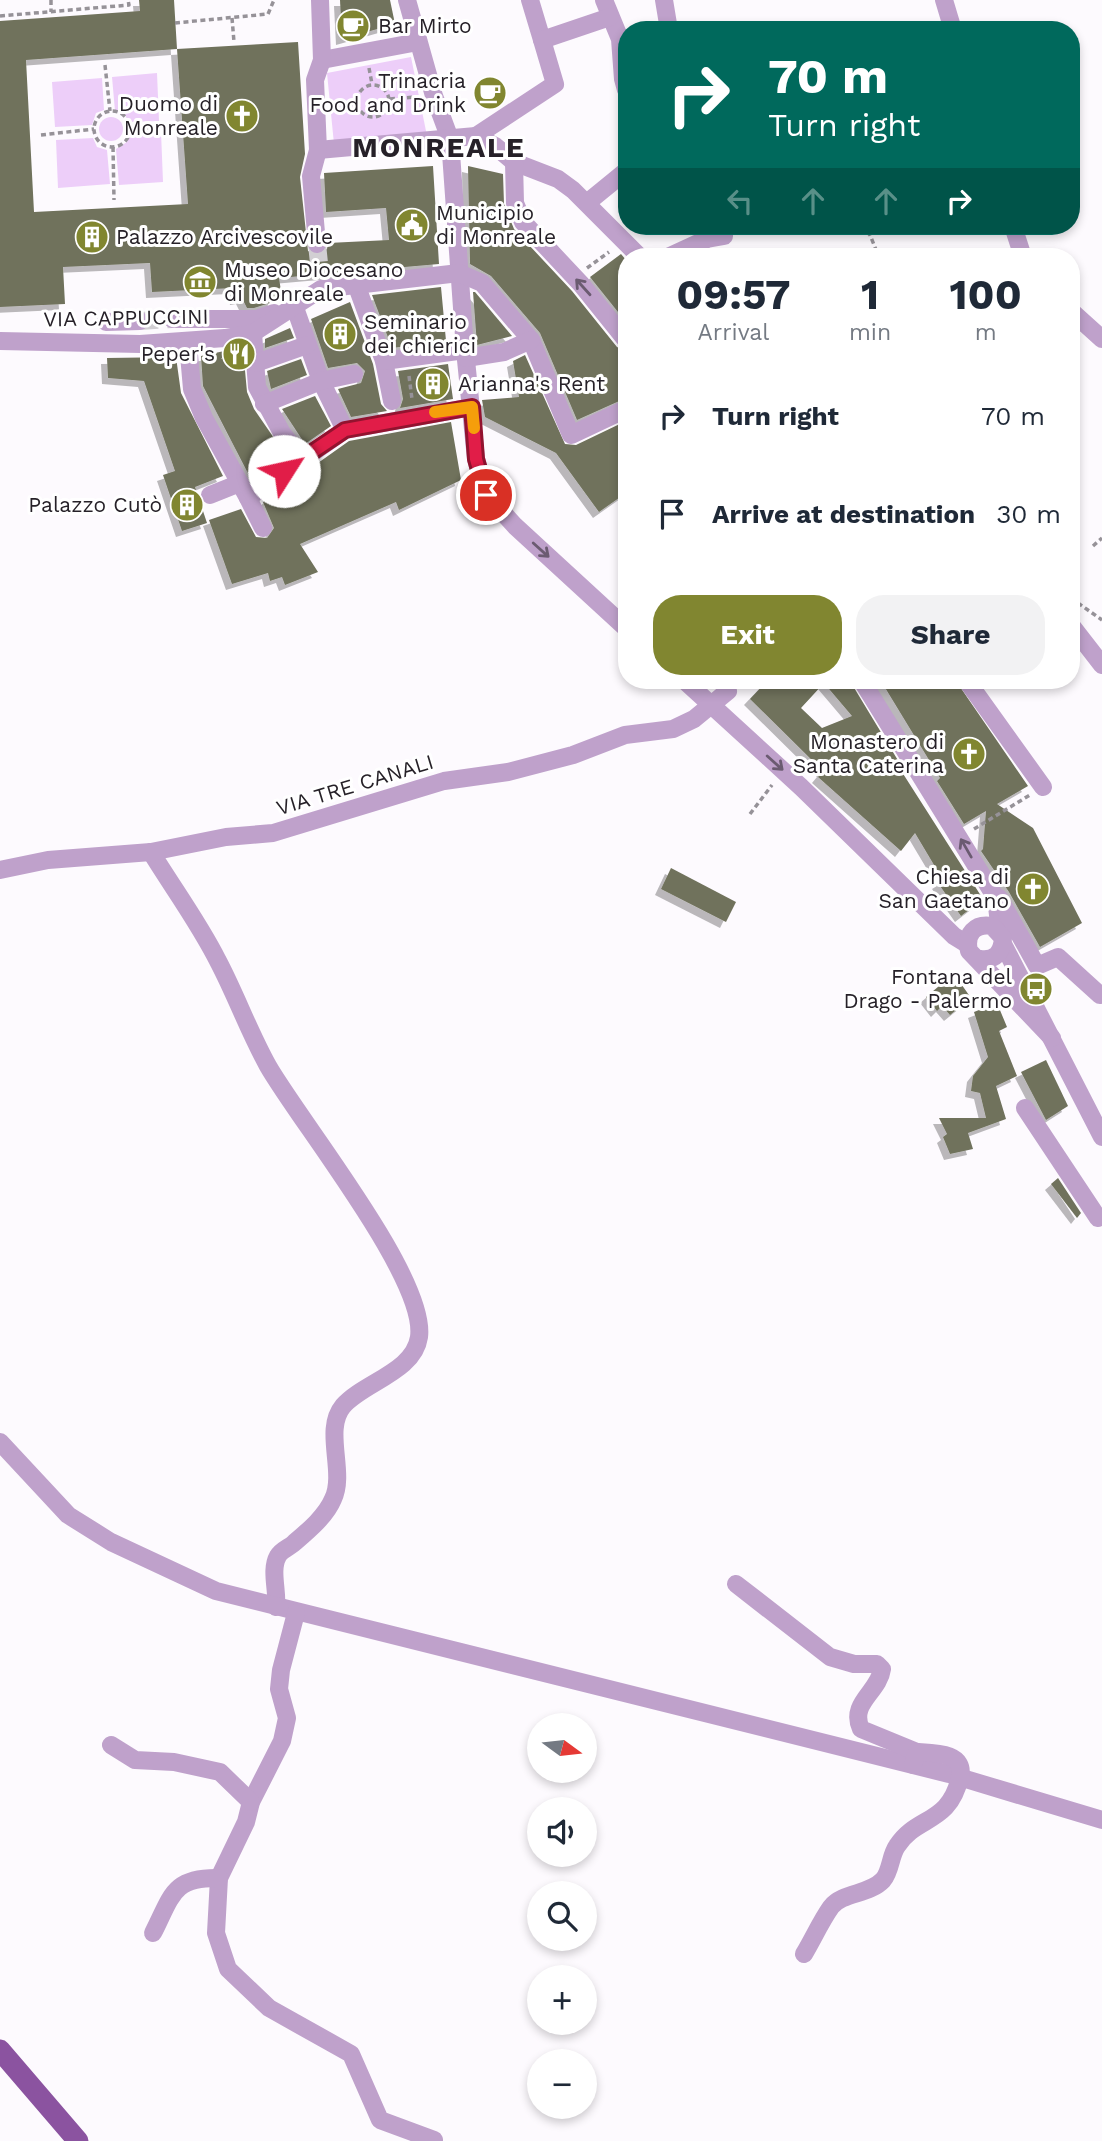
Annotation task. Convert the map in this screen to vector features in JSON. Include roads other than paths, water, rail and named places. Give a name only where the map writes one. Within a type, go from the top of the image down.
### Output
[{"type":"main road","points":[[0,2050],[78,2141]]},
{"type":"street","points":[[317,244],[311,176],[318,150],[315,80],[322,60],[320,0]]},
{"type":"street","points":[[407,0],[434,96],[450,139],[465,354],[476,459],[486,495],[515,526],[618,621]]},
{"type":"street","points":[[318,150],[476,136],[555,84],[530,0]]},
{"type":"street","points":[[604,0],[618,35]]},
{"type":"street","points":[[664,0],[668,21]]},
{"type":"street","points":[[944,0],[950,21]]},
{"type":"street","points":[[542,40],[610,18]]},
{"type":"street","points":[[322,60],[418,41]]},
{"type":"street","points":[[476,136],[495,146],[514,162],[558,179],[589,202],[630,248]]},
{"type":"street","points":[[514,162],[515,203],[523,222],[618,330]]},
{"type":"street","points":[[589,202],[618,177]]},
{"type":"street","points":[[688,248],[720,235]]},
{"type":"street","points":[[302,458],[264,404],[257,387],[253,333],[321,281],[356,284],[459,273],[482,283],[531,340],[571,435],[618,413]]},
{"type":"street","points":[[356,284],[384,361],[394,411]]},
{"type":"street","points":[[172,319],[256,319],[289,308]]},
{"type":"street","points":[[289,308],[345,430]]},
{"type":"street","points":[[1080,319],[1102,339]]},
{"type":"street","points":[[106,322],[140,321]]},
{"type":"street","name":"VIA CAPPUCCINI","points":[[0,341],[188,343],[253,333]]},
{"type":"street","points":[[384,361],[406,357],[504,352],[531,340]]},
{"type":"street","points":[[188,343],[192,389],[262,528]]},
{"type":"street","points":[[256,363],[307,345]]},
{"type":"street","points":[[264,404],[321,381],[354,374]]},
{"type":"street","points":[[210,495],[244,490],[302,458],[345,430],[394,411],[415,415],[472,407]]},
{"type":"street","points":[[1080,637],[1102,665]]},
{"type":"street","points":[[694,689],[954,936],[967,944],[974,956],[1052,1038]]},
{"type":"street","points":[[719,710],[727,689]]},
{"type":"street","points":[[867,689],[996,898],[1001,938],[998,955],[980,960]]},
{"type":"street","points":[[973,689],[1043,787]]},
{"type":"street","name":"VIA TRE CANALI","points":[[0,870],[48,860],[151,852],[226,837],[272,833],[444,781],[508,772],[573,755],[625,735],[673,729],[719,710]]},
{"type":"street","points":[[151,852],[217,958],[268,1066],[381,1235],[409,1290],[417,1314],[419,1337],[411,1356],[341,1408],[335,1426],[338,1477],[333,1499],[322,1516],[278,1554],[274,1570],[278,1591],[276,1608]]},
{"type":"street","points":[[996,898],[1000,898],[1037,966],[1058,957],[1100,995]]},
{"type":"street","points":[[967,944],[971,932],[980,925],[992,926],[1001,938],[1102,1137]]},
{"type":"street","points":[[1026,1108],[1101,1222]]},
{"type":"street","points":[[0,1442],[68,1516],[111,1542],[216,1591],[296,1613],[915,1759],[942,1754],[958,1762],[961,1773],[955,1794],[945,1809],[931,1821],[910,1831],[897,1846],[884,1880],[856,1896],[841,1899],[831,1907],[804,1954]]},
{"type":"street","points":[[736,1584],[830,1657],[854,1664],[877,1664],[882,1669],[881,1678],[867,1695],[857,1720],[861,1729],[871,1736],[949,1774],[1102,1819]]},
{"type":"street","points":[[296,1613],[281,1670],[279,1689],[287,1718],[282,1741],[251,1802],[246,1822],[219,1878],[216,1933],[228,1969],[269,2008],[351,2054],[380,2120],[434,2140]]},
{"type":"street","points":[[111,1745],[135,1760],[174,1762],[220,1772],[251,1802]]},
{"type":"street","points":[[153,1933],[177,1886],[194,1877],[219,1878]]},
{"type":"tunnel","points":[[317,244],[320,273]]},
{"type":"tunnel","points":[[140,321],[172,319]]},
{"type":"place","name":"Bar Mirto","points":[[353,26]]},
{"type":"place","name":"Trinacria Food and Drink","points":[[490,93]]},
{"type":"place","name":"Duomo di Monreale","points":[[242,116]]},
{"type":"place","name":"Municipio di Monreale","points":[[412,225]]},
{"type":"place","name":"Palazzo Arcivescovile","points":[[92,237]]},
{"type":"place","name":"Museo Diocesano di Monreale","points":[[200,282]]},
{"type":"place","name":"Seminario dei chierici","points":[[340,334]]},
{"type":"place","name":"Peper's","points":[[239,354]]},
{"type":"place","name":"Arianna's Rent","points":[[433,384]]},
{"type":"place","name":"Palazzo Cutò","points":[[187,505]]},
{"type":"place","name":"Monastero di Santa Caterina","points":[[969,754]]},
{"type":"place","name":"Chiesa di San Gaetano","points":[[1033,889]]},
{"type":"place","name":"Fontana del Drago - Palermo","points":[[1036,989]]},
{"type":"district","name":"MONREALE","points":[[439,147]]}]
